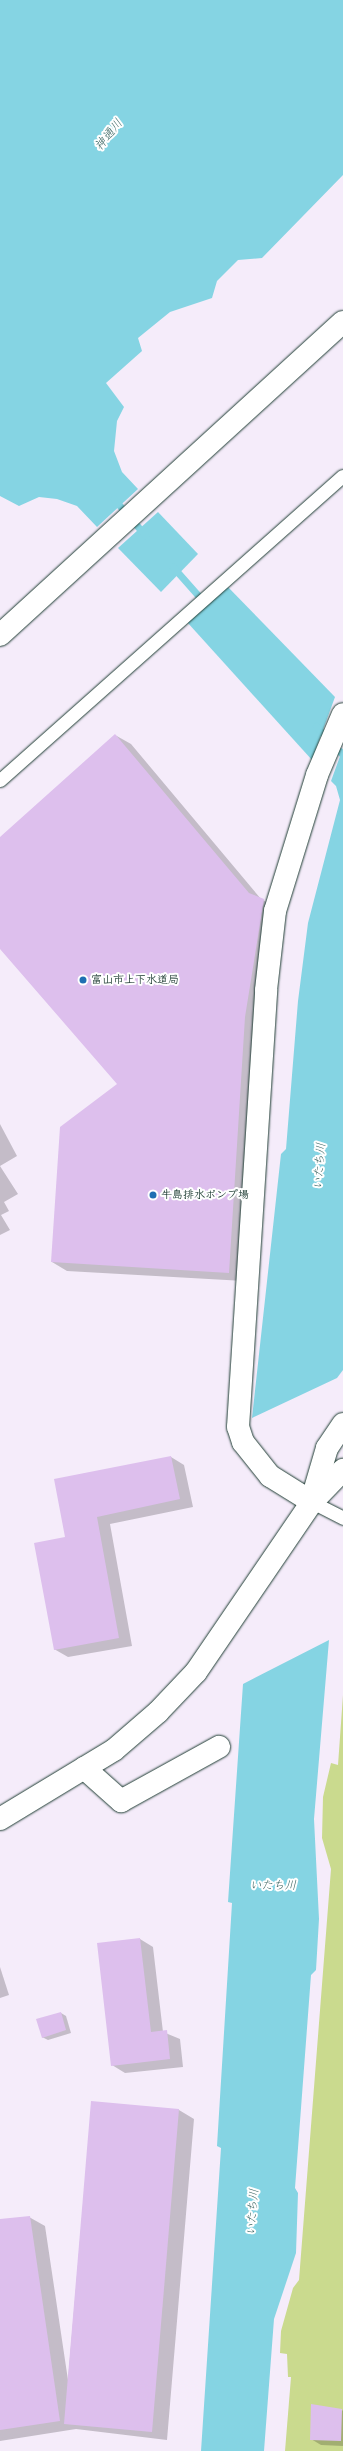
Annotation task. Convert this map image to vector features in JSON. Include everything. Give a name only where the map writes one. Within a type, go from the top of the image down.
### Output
[{"type":"street","points":[[0,635],[343,322]]},
{"type":"street","points":[[308,1508],[270,1476],[243,1442],[238,1427],[266,990],[275,911],[317,775],[343,714]]},
{"type":"street","points":[[308,1508],[327,1448],[343,1424]]},
{"type":"street","points":[[0,1819],[114,1750],[158,1712],[196,1672],[308,1508],[343,1470]]},
{"type":"street","points":[[84,1768],[122,1801],[219,1747]]},
{"type":"lane","points":[[0,780],[171,630],[223,580],[343,476]]},
{"type":"lane","points":[[308,1508],[343,1518]]},
{"type":"green space","points":[[343,1695],[343,2451],[285,2451],[291,2377],[288,2377],[287,2354],[280,2353],[281,2331],[293,2288],[299,2280],[331,1869],[322,1838],[323,1797],[331,1763],[338,1765]]},
{"type":"water","name":"神通川","points":[[0,0],[343,0],[343,175],[262,258],[238,260],[217,281],[212,298],[170,312],[138,338],[142,351],[106,383],[124,407],[117,421],[114,451],[122,472],[138,489],[97,527],[77,506],[57,499],[39,497],[19,506],[0,496]]},
{"type":"water","points":[[158,512],[198,554],[161,592],[118,548]]},
{"type":"water","points":[[226,585],[335,697],[312,760],[187,622]]},
{"type":"water","name":"いたち川","points":[[343,748],[343,1370],[337,1378],[252,1418],[281,1154],[286,1149],[298,1001],[308,923],[340,800],[336,786],[331,781]]},
{"type":"water","name":"いたち川","points":[[329,1640],[314,1819],[319,1919],[316,1970],[311,1975],[295,2188],[298,2193],[296,2253],[274,2319],[264,2451],[201,2451],[221,2148],[217,2146],[232,1903],[228,1902],[243,1684]]},
{"type":"building","points":[[115,734],[249,893],[264,899],[245,1017],[229,1273],[51,1262],[60,1127],[117,1084],[0,949],[0,837]]},
{"type":"building","points":[[171,1456],[180,1499],[97,1517],[119,1638],[54,1650],[34,1543],[65,1537],[54,1479]]},
{"type":"building","points":[[140,1938],[151,2032],[167,2030],[170,2059],[111,2066],[97,1943]]},
{"type":"building","points":[[61,2012],[66,2030],[42,2038],[36,2019]]},
{"type":"building","points":[[91,2101],[179,2109],[152,2432],[64,2424]]},
{"type":"building","points":[[30,2216],[60,2421],[0,2430],[0,2219]]},
{"type":"building","points":[[311,2404],[342,2409],[341,2441],[310,2440]]},
{"type":"waterway","points":[[114,499],[145,535]]},
{"type":"waterway","points":[[173,567],[204,602]]},
{"type":"waterway","points":[[316,726],[343,755]]},
{"type":"place","name":"富山市上下水道局","points":[[83,980]]},
{"type":"place","name":"牛島排水ポンプ場","points":[[153,1195]]}]
